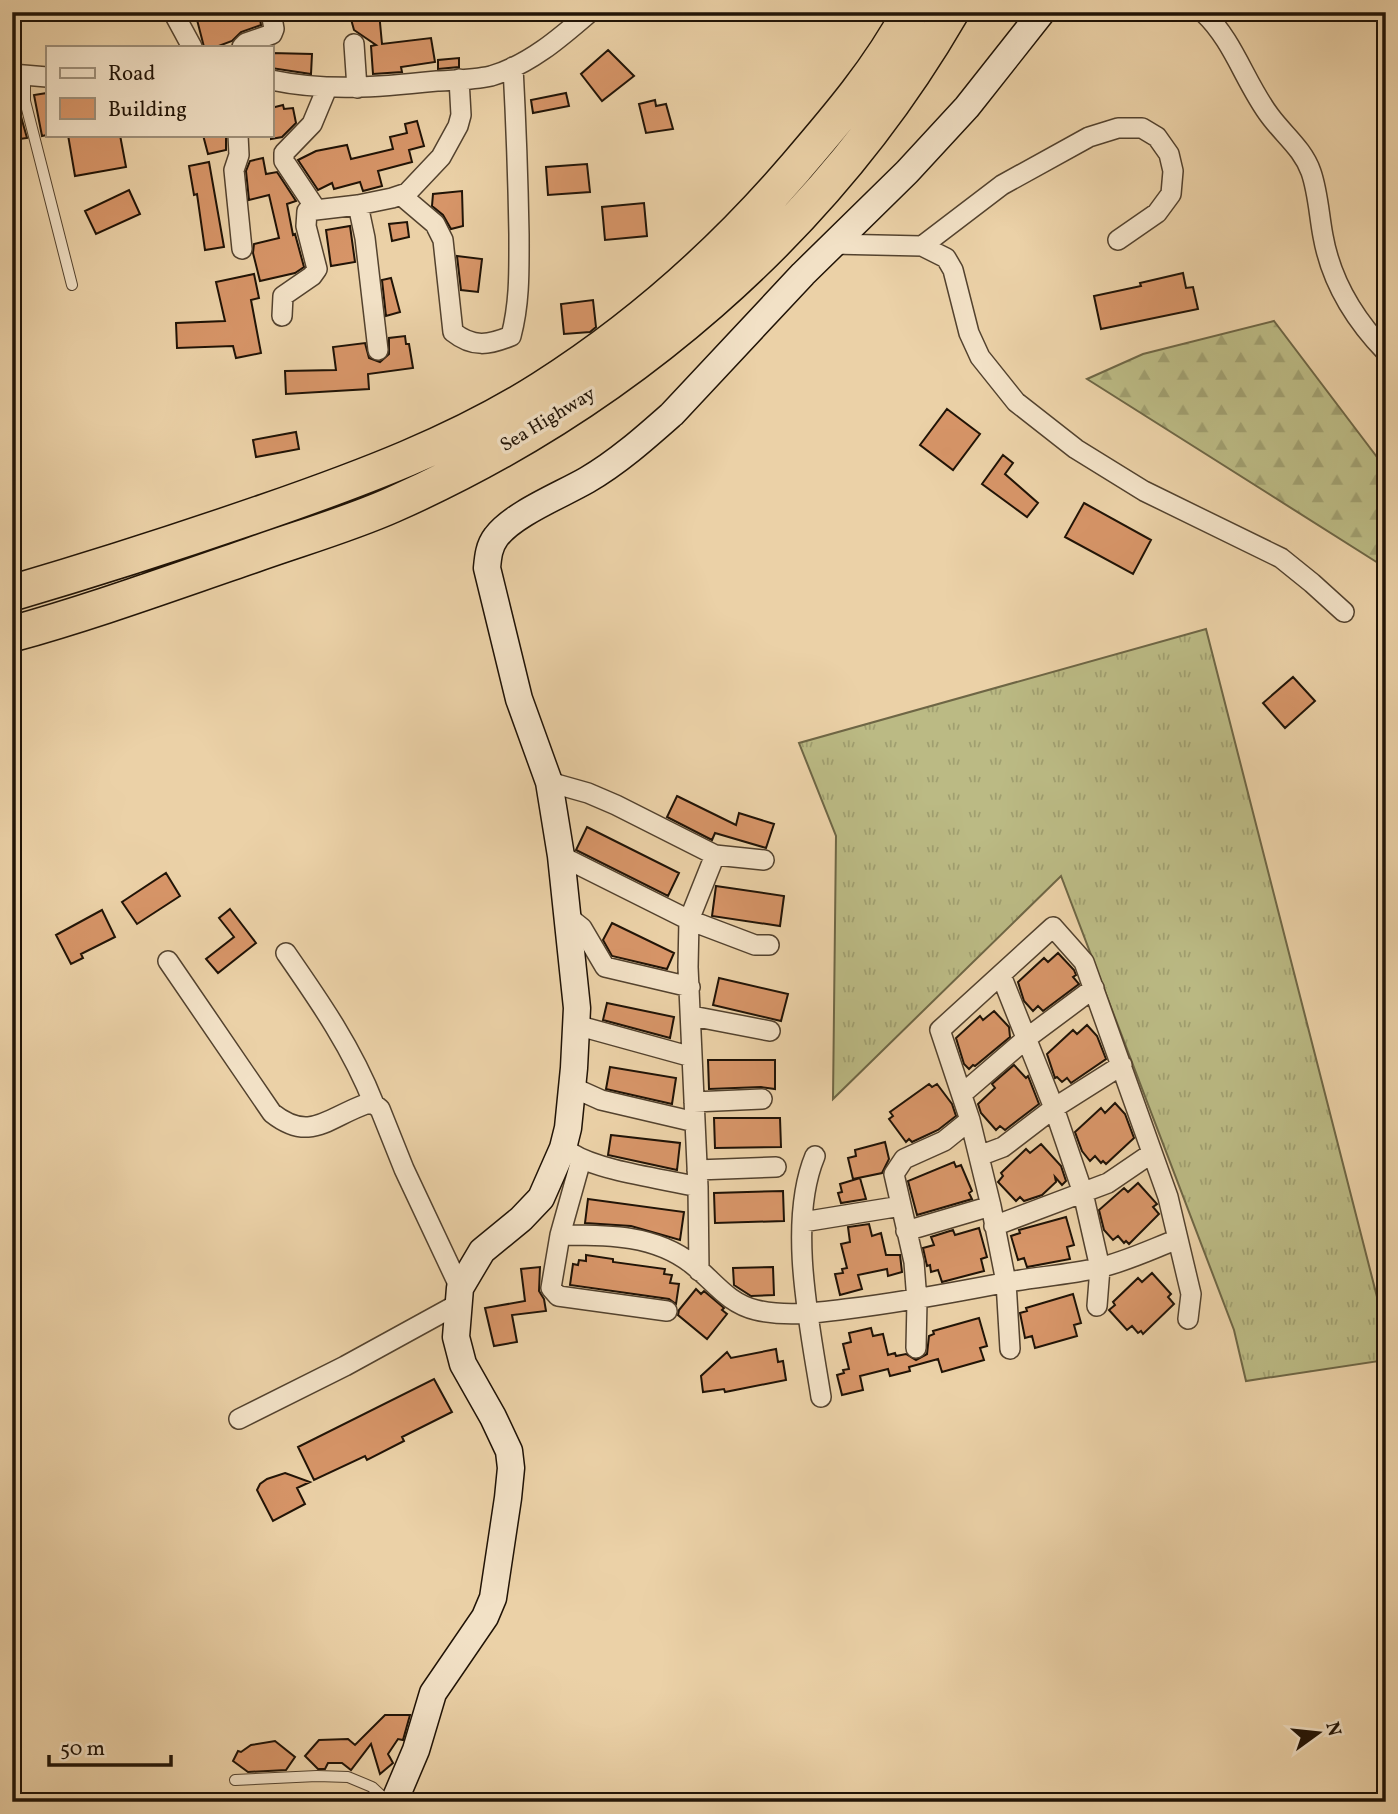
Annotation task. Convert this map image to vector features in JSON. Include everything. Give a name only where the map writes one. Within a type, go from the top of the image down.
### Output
[{"type":"highway","name":"Sea Highway","points":[[12,593],[188,539],[328,490],[439,444],[541,389],[624,332],[666,299],[724,245],[768,200],[836,119],[878,65],[910,12]]},
{"type":"highway","name":"Sea Highway","points":[[12,634],[149,591],[391,506],[500,450],[620,376],[692,317],[760,256],[797,218],[886,111],[951,12]]},
{"type":"street","points":[[173,12],[191,46]]},
{"type":"street","points":[[243,46],[272,34],[274,29],[271,12]]},
{"type":"street","points":[[273,80],[306,87],[357,88],[489,76],[513,67],[546,48],[590,12]]},
{"type":"street","points":[[667,1311],[558,1296],[551,1288],[572,1154],[568,1128],[577,1008],[561,856],[549,782],[519,699],[487,568],[489,549],[497,536],[532,509],[588,479],[658,426],[832,244],[907,172],[967,107],[1042,12]]},
{"type":"street","points":[[1203,12],[1218,28],[1238,59],[1269,115],[1308,162],[1316,192],[1323,239],[1334,275],[1352,311],[1386,352]]},
{"type":"street","points":[[354,44],[357,88]]},
{"type":"street","points":[[402,196],[435,224],[443,240],[453,332],[462,339],[489,345],[511,336],[517,314],[519,285],[513,67]]},
{"type":"street","points":[[19,74],[46,77]]},
{"type":"street","points":[[282,316],[282,296],[312,276],[317,269],[308,235],[308,211],[402,196],[441,157],[450,142],[461,115],[459,79]]},
{"type":"street","points":[[316,209],[284,161],[284,152],[312,124],[327,88]]},
{"type":"street","points":[[922,246],[1002,185],[1089,137],[1118,128],[1142,128],[1157,137],[1169,154],[1173,171],[1171,194],[1157,213],[1118,240]]},
{"type":"street","points":[[238,136],[239,155],[227,188],[242,249]]},
{"type":"street","points":[[358,205],[365,238],[377,350]]},
{"type":"street","points":[[832,244],[922,246],[946,258],[953,270],[969,333],[979,357],[1016,402],[1076,449],[1144,491],[1281,558],[1344,612]]},
{"type":"street","points":[[549,782],[588,793],[616,805],[715,855],[764,860]]},
{"type":"street","points":[[699,1271],[689,920],[715,855]]},
{"type":"street","points":[[561,856],[689,920],[755,945],[769,945]]},
{"type":"street","points":[[567,916],[582,928],[605,967],[690,987]]},
{"type":"street","points":[[1010,1349],[1006,1282],[991,1206],[970,1120],[940,1030],[1054,927],[1084,961],[1168,1197],[1191,1294],[1188,1319]]},
{"type":"street","points":[[286,953],[337,1028],[360,1068],[374,1104],[384,1116],[459,1296]]},
{"type":"street","points":[[168,961],[272,1113],[283,1121],[305,1129],[366,1104],[374,1104]]},
{"type":"street","points":[[1001,975],[1054,1108],[1083,1193],[1100,1268],[1097,1307]]},
{"type":"street","points":[[962,1094],[1027,1038],[1094,988]]},
{"type":"street","points":[[692,1016],[770,1031]]},
{"type":"street","points":[[576,1025],[692,1057]]},
{"type":"street","points":[[979,1156],[1003,1147],[1054,1108],[1122,1065]]},
{"type":"street","points":[[572,1087],[601,1100],[695,1122]]},
{"type":"street","points":[[694,1102],[762,1099]]},
{"type":"street","points":[[916,1348],[914,1262],[894,1174],[904,1159],[944,1141],[970,1120]]},
{"type":"street","points":[[994,1226],[1108,1183],[1152,1153]]},
{"type":"street","points":[[572,1154],[698,1178],[776,1167]]},
{"type":"street","points":[[394,1802],[416,1750],[433,1693],[485,1617],[493,1598],[512,1468],[509,1451],[493,1417],[463,1364],[456,1337],[459,1296],[482,1251],[521,1219],[541,1198],[572,1154]]},
{"type":"street","points":[[815,1156],[809,1170],[802,1262],[807,1314],[821,1397]]},
{"type":"street","points":[[803,1222],[901,1206]]},
{"type":"street","points":[[906,1231],[991,1206]]},
{"type":"street","points":[[560,1235],[645,1240],[684,1258],[731,1300],[752,1310],[807,1314],[917,1301],[1006,1282],[1100,1268],[1178,1239]]},
{"type":"street","points":[[239,1419],[345,1366],[459,1296]]},
{"type":"lane","points":[[19,74],[72,285]]},
{"type":"lane","points":[[235,1780],[348,1777],[372,1787],[388,1802]]},
{"type":"green space","points":[[1274,321],[1386,469],[1386,568],[1087,379],[1143,354]]},
{"type":"green space","points":[[1206,629],[1386,1332],[1386,1360],[1246,1381],[1234,1330],[1061,876],[833,1099],[836,836],[799,743]]},
{"type":"green space","points":[[1386,1092],[1386,1178],[1377,1126]]},
{"type":"building","points":[[195,12],[259,12],[261,25],[241,32],[232,41],[219,46],[204,46]]},
{"type":"building","points":[[349,12],[379,12],[382,44],[431,38],[435,62],[401,67],[402,72],[373,74],[371,46],[376,45],[354,30]]},
{"type":"building","points":[[608,50],[634,76],[602,101],[581,74]]},
{"type":"building","points":[[273,53],[312,54],[311,74],[273,68]]},
{"type":"building","points":[[459,58],[459,67],[438,69],[438,60]]},
{"type":"building","points":[[46,93],[46,135],[42,136],[34,95]]},
{"type":"building","points":[[566,93],[569,106],[533,113],[531,100]]},
{"type":"building","points":[[655,100],[656,106],[666,104],[673,129],[646,133],[639,104]]},
{"type":"building","points":[[283,105],[284,109],[293,108],[296,123],[282,137],[271,139],[273,136],[273,108]]},
{"type":"building","points":[[20,113],[27,138],[12,140],[12,114]]},
{"type":"building","points":[[417,121],[424,146],[409,150],[412,162],[378,171],[382,186],[363,191],[360,182],[334,189],[332,183],[318,190],[298,160],[316,151],[347,145],[351,159],[393,149],[390,137],[407,133],[405,124]]},
{"type":"building","points":[[68,136],[120,136],[126,167],[75,176]]},
{"type":"building","points":[[203,136],[226,136],[226,150],[208,154]]},
{"type":"building","points":[[263,158],[266,174],[277,172],[296,201],[287,204],[293,235],[295,234],[304,267],[295,273],[260,281],[253,253],[254,244],[279,238],[269,195],[249,200],[246,171],[250,161]]},
{"type":"building","points":[[209,162],[224,247],[205,250],[197,194],[194,195],[189,166]]},
{"type":"building","points":[[587,164],[590,192],[548,195],[546,167]]},
{"type":"building","points":[[129,190],[140,214],[96,234],[85,211]]},
{"type":"building","points":[[462,191],[463,226],[451,229],[443,215],[432,206],[433,194]]},
{"type":"building","points":[[644,203],[647,236],[605,240],[602,207]]},
{"type":"building","points":[[407,222],[409,237],[392,241],[389,224]]},
{"type":"building","points":[[350,226],[355,262],[331,266],[326,230]]},
{"type":"building","points":[[457,256],[482,259],[478,292],[461,290]]},
{"type":"building","points":[[1183,273],[1186,288],[1193,287],[1198,309],[1101,329],[1094,296]]},
{"type":"building","points":[[254,274],[259,298],[251,300],[261,353],[236,358],[233,346],[177,348],[176,323],[225,321],[216,282]]},
{"type":"building","points":[[391,278],[400,312],[386,316],[382,280]]},
{"type":"building","points":[[593,300],[596,327],[590,332],[564,334],[561,304]]},
{"type":"building","points":[[405,336],[413,368],[368,374],[369,389],[286,394],[285,371],[336,370],[333,347],[365,343],[369,358],[380,362],[389,354],[389,338]]},
{"type":"building","points":[[947,409],[980,434],[953,470],[920,445]]},
{"type":"building","points":[[296,432],[299,449],[256,457],[253,440]]},
{"type":"building","points":[[1003,455],[1013,463],[1005,474],[1038,503],[1027,517],[982,484]]},
{"type":"building","points":[[1084,503],[1151,540],[1133,574],[1065,537]]},
{"type":"building","points":[[1293,677],[1315,701],[1285,728],[1263,703]]},
{"type":"building","points":[[677,796],[736,825],[739,813],[774,824],[766,848],[715,833],[712,840],[667,817]]},
{"type":"building","points":[[587,827],[679,873],[668,896],[576,850]]},
{"type":"building","points":[[166,873],[180,896],[137,924],[122,902]]},
{"type":"building","points":[[716,886],[784,896],[780,926],[712,916]]},
{"type":"building","points":[[230,909],[256,943],[218,973],[206,959],[234,937],[219,918]]},
{"type":"building","points":[[102,910],[115,937],[81,954],[83,958],[71,964],[56,935]]},
{"type":"building","points":[[612,923],[674,953],[667,969],[612,956],[603,940]]},
{"type":"building","points":[[1058,953],[1074,970],[1076,975],[1073,977],[1079,984],[1043,1011],[1038,1006],[1033,1011],[1024,1001],[1018,982],[1044,958],[1048,962]]},
{"type":"building","points":[[719,978],[788,994],[781,1021],[713,1005]]},
{"type":"building","points":[[607,1003],[674,1017],[670,1038],[603,1020]]},
{"type":"building","points":[[994,1011],[1009,1027],[1010,1037],[969,1069],[964,1064],[956,1038],[980,1016],[983,1020]]},
{"type":"building","points":[[1087,1025],[1097,1036],[1106,1059],[1071,1083],[1067,1078],[1062,1082],[1055,1078],[1047,1054],[1073,1030],[1077,1034]]},
{"type":"building","points":[[708,1060],[775,1060],[775,1089],[709,1089]]},
{"type":"building","points":[[1014,1065],[1026,1078],[1028,1076],[1039,1104],[1005,1130],[1000,1126],[996,1130],[981,1113],[978,1104],[995,1088],[992,1084]]},
{"type":"building","points":[[610,1067],[676,1078],[672,1104],[606,1089]]},
{"type":"building","points":[[929,1084],[932,1087],[937,1084],[952,1104],[956,1116],[938,1130],[912,1142],[909,1139],[906,1142],[889,1119],[893,1116],[890,1112]]},
{"type":"building","points":[[1115,1103],[1125,1114],[1134,1138],[1106,1164],[1103,1161],[1101,1163],[1095,1156],[1090,1161],[1082,1151],[1075,1132],[1101,1108],[1105,1113]]},
{"type":"building","points":[[714,1118],[780,1118],[781,1147],[715,1148]]},
{"type":"building","points":[[611,1135],[680,1143],[677,1170],[608,1155]]},
{"type":"building","points":[[885,1142],[889,1159],[882,1173],[853,1179],[848,1158],[856,1156],[855,1150]]},
{"type":"building","points":[[1041,1144],[1061,1166],[1066,1181],[1062,1185],[1055,1177],[1056,1182],[1042,1195],[1024,1201],[1020,1197],[1016,1201],[998,1182],[1003,1176],[1001,1173],[1026,1149],[1030,1153]]},
{"type":"building","points":[[954,1162],[956,1167],[961,1165],[972,1191],[969,1193],[972,1199],[917,1215],[908,1181]]},
{"type":"building","points":[[860,1178],[866,1199],[841,1203],[838,1193],[842,1192],[840,1184]]},
{"type":"building","points":[[1138,1183],[1157,1204],[1153,1207],[1159,1214],[1129,1244],[1126,1241],[1124,1243],[1118,1236],[1113,1240],[1104,1230],[1099,1210],[1124,1188],[1128,1192]]},
{"type":"building","points":[[783,1191],[784,1221],[715,1223],[714,1193]]},
{"type":"building","points":[[588,1199],[684,1212],[680,1240],[631,1226],[585,1223]]},
{"type":"building","points":[[1066,1217],[1074,1245],[1067,1247],[1070,1259],[1027,1267],[1024,1258],[1018,1260],[1011,1236],[1020,1233],[1019,1230]]},
{"type":"building","points":[[869,1224],[872,1236],[881,1233],[886,1255],[900,1255],[902,1272],[888,1276],[887,1269],[858,1275],[862,1289],[840,1295],[835,1274],[843,1273],[842,1269],[847,1268],[841,1244],[850,1242],[848,1227]]},
{"type":"building","points":[[979,1228],[987,1257],[981,1259],[984,1271],[942,1282],[938,1270],[931,1272],[930,1265],[927,1266],[923,1248],[934,1245],[931,1237],[953,1230],[955,1235]]},
{"type":"building","points":[[586,1255],[613,1259],[613,1262],[665,1269],[664,1274],[672,1275],[670,1283],[679,1284],[676,1304],[669,1299],[570,1285],[573,1264],[578,1265],[579,1260],[586,1261]]},
{"type":"building","points":[[540,1267],[539,1291],[546,1311],[512,1315],[517,1342],[494,1346],[485,1308],[525,1301],[521,1269]]},
{"type":"building","points":[[773,1267],[774,1295],[751,1296],[734,1285],[733,1268]]},
{"type":"building","points":[[1152,1273],[1171,1294],[1168,1297],[1174,1304],[1143,1334],[1141,1331],[1138,1333],[1132,1326],[1127,1330],[1109,1310],[1115,1305],[1113,1302],[1138,1278],[1142,1282]]},
{"type":"building","points":[[696,1289],[701,1294],[704,1291],[724,1308],[722,1310],[727,1314],[707,1339],[678,1315]]},
{"type":"building","points":[[1073,1294],[1081,1323],[1074,1325],[1077,1336],[1035,1348],[1032,1336],[1025,1338],[1020,1313],[1027,1311],[1026,1308]]},
{"type":"building","points":[[979,1318],[987,1346],[980,1348],[984,1360],[942,1372],[938,1359],[909,1367],[910,1371],[890,1376],[888,1369],[860,1376],[863,1390],[842,1395],[837,1375],[849,1369],[843,1344],[851,1342],[849,1333],[871,1328],[873,1336],[883,1334],[888,1355],[906,1354],[916,1360],[927,1354],[929,1336],[934,1334],[933,1331]]},
{"type":"building","points":[[776,1349],[778,1362],[783,1361],[786,1380],[725,1392],[724,1389],[703,1392],[701,1376],[727,1352],[731,1358]]},
{"type":"building","points":[[434,1379],[452,1412],[402,1437],[404,1441],[367,1460],[365,1456],[314,1480],[298,1447]]},
{"type":"building","points":[[285,1473],[310,1482],[297,1488],[305,1504],[273,1521],[257,1490],[267,1479]]},
{"type":"building","points":[[385,1715],[410,1715],[403,1740],[398,1739],[388,1754],[393,1763],[380,1774],[371,1744],[351,1770],[342,1763],[328,1763],[325,1769],[318,1769],[305,1756],[319,1740],[348,1739],[355,1745]]},
{"type":"building","points":[[275,1741],[295,1757],[286,1770],[248,1772],[233,1761],[238,1751],[241,1752],[251,1745]]}]
